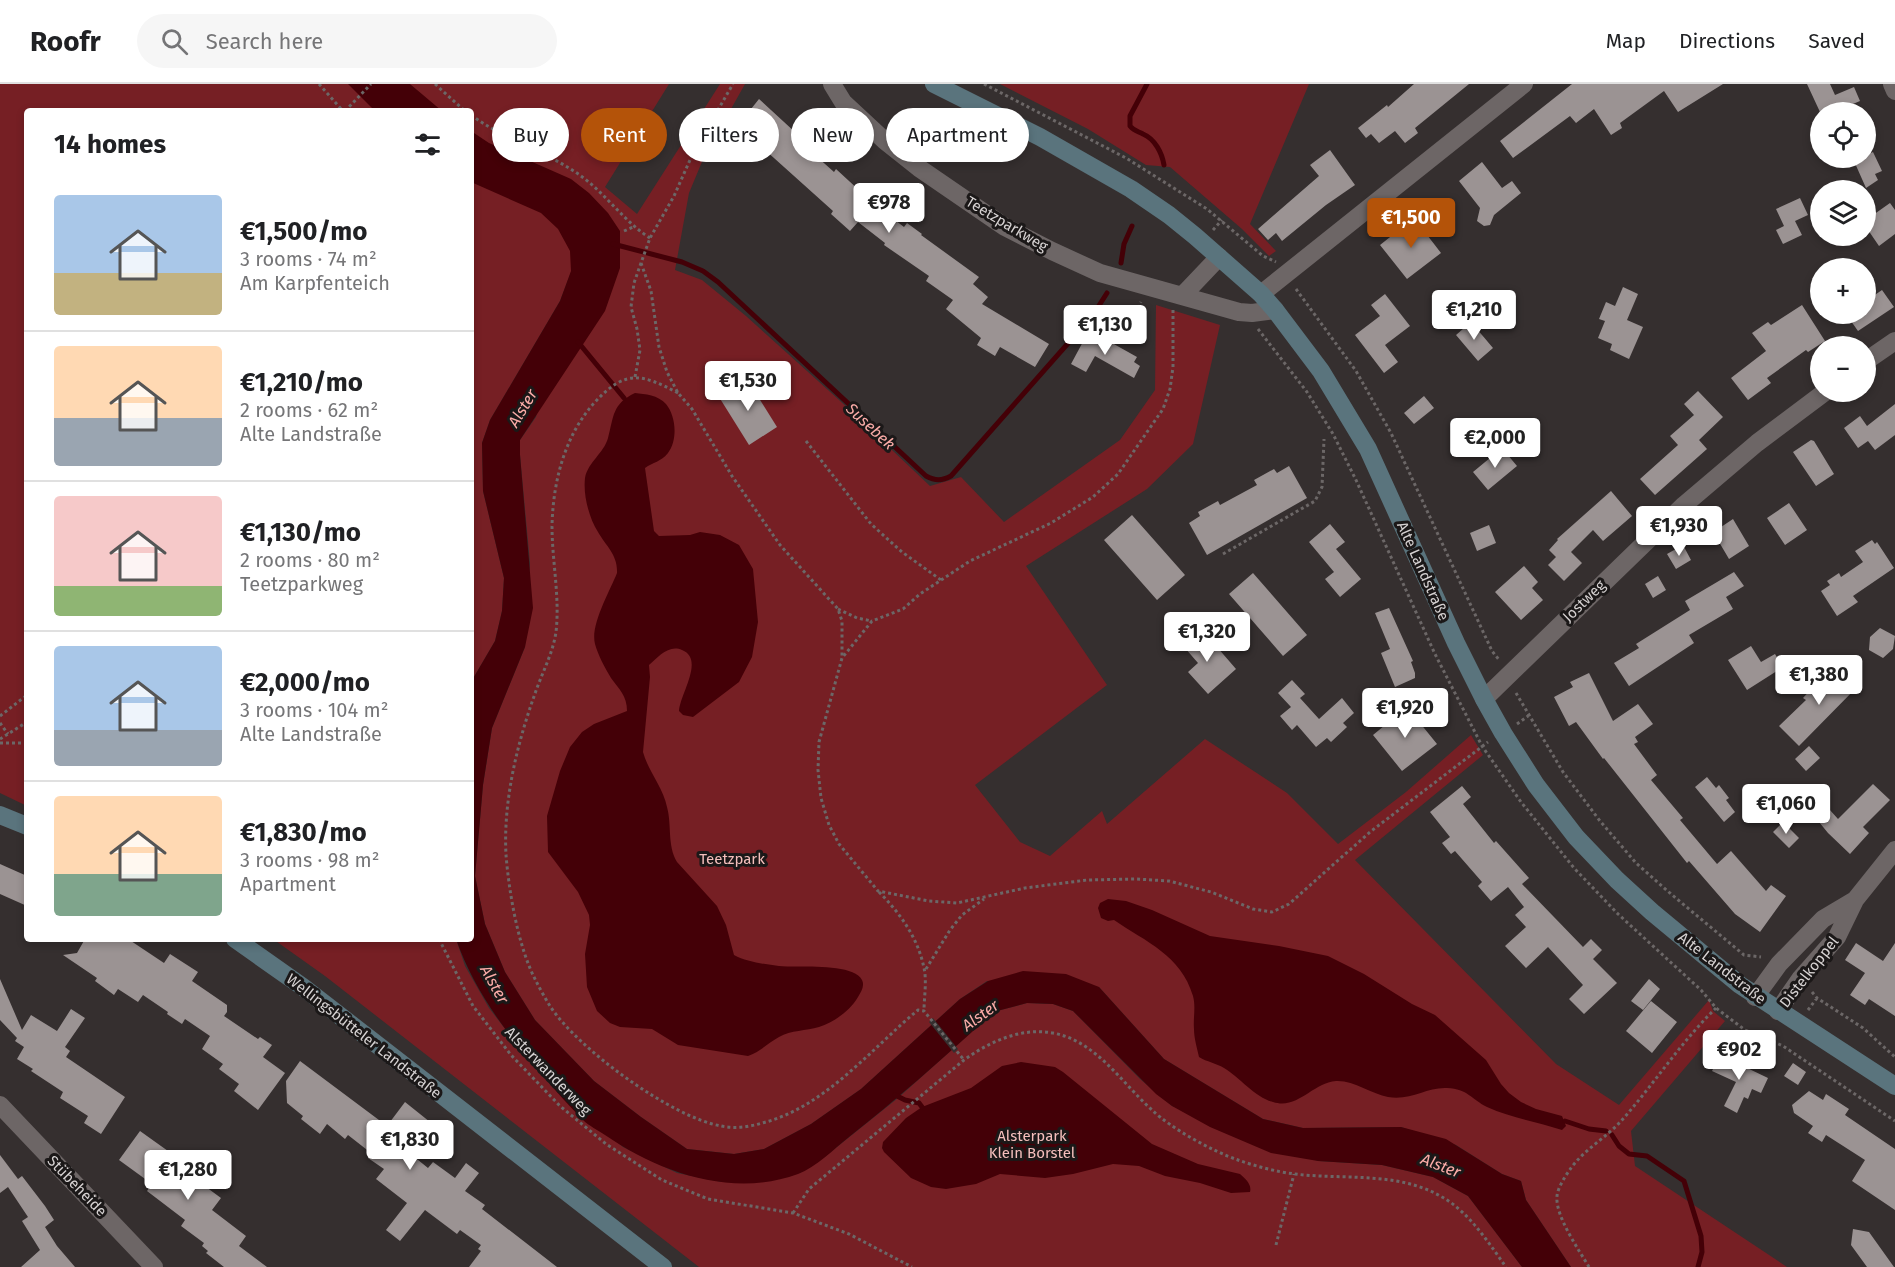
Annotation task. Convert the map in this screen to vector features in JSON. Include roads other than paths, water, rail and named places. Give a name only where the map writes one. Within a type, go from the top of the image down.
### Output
[{"type":"main road","name":"Alte Landstraße","points":[[934,84],[1040,137],[1131,189],[1169,215],[1261,294],[1321,371],[1368,448],[1456,643],[1484,699],[1536,785],[1576,837],[1617,880],[1652,912],[1755,997],[1895,1086]]},
{"type":"main road","points":[[0,815],[24,825]]},
{"type":"main road","name":"Wellingsbütteler Landstraße","points":[[239,942],[303,987],[663,1267]]},
{"type":"street","name":"Teetzparkweg","points":[[832,84],[843,102],[885,141],[919,168],[1005,227],[1052,251],[1100,273],[1239,312],[1275,310]]},
{"type":"street","points":[[1261,294],[1524,84]]},
{"type":"street","points":[[1892,84],[1895,91]]},
{"type":"street","points":[[1177,295],[1219,257]]},
{"type":"street","points":[[1876,354],[1895,341]]},
{"type":"street","name":"Jostweg","points":[[1484,699],[1684,505],[1757,443],[1812,402]]},
{"type":"street","name":"Distelkoppel","points":[[1755,997],[1779,964],[1822,920],[1855,900],[1892,859]]},
{"type":"street","name":"Distelkoppel","points":[[1778,1011],[1800,979],[1838,937],[1855,900]]},
{"type":"street","name":"Stübeheide","points":[[0,1105],[154,1267]]},
{"type":"water","points":[[348,84],[410,84],[438,108],[372,108]]},
{"type":"water","name":"Alster","points":[[474,133],[492,144],[492,162],[532,162],[571,179],[589,193],[608,213],[620,231],[620,268],[605,311],[520,440],[533,608],[525,647],[492,728],[483,785],[475,876],[485,924],[505,972],[535,1020],[594,1081],[687,1149],[734,1154],[764,1149],[811,1124],[861,1089],[960,999],[988,981],[1023,971],[1066,974],[1099,987],[1164,1059],[1263,1119],[1303,1128],[1401,1127],[1446,1139],[1502,1174],[1521,1181],[1526,1200],[1571,1267],[1522,1267],[1468,1196],[1433,1177],[1382,1165],[1318,1161],[1271,1153],[1210,1127],[1172,1106],[1156,1094],[1073,1011],[1053,1004],[1027,1003],[997,1011],[901,1095],[818,1162],[798,1174],[773,1181],[723,1182],[698,1178],[673,1170],[626,1149],[578,1115],[504,1028],[472,976],[457,942],[474,942],[474,677],[495,641],[502,611],[504,578],[483,491],[482,443],[490,420],[560,301],[571,271],[570,251],[558,229],[541,213],[474,183]]},
{"type":"water","points":[[635,393],[663,401],[674,421],[673,442],[668,453],[645,468],[654,531],[659,536],[690,535],[700,532],[720,535],[739,545],[753,569],[758,622],[752,657],[739,682],[693,717],[683,715],[679,711],[690,678],[689,655],[682,650],[668,650],[649,665],[650,677],[643,752],[665,800],[674,855],[677,862],[717,906],[726,925],[734,955],[750,961],[773,965],[848,970],[857,974],[863,982],[863,987],[855,1002],[836,1019],[819,1027],[784,1035],[748,1056],[678,1045],[652,1029],[620,1027],[610,1023],[597,1011],[587,987],[585,954],[590,925],[589,915],[578,892],[548,852],[547,816],[560,771],[570,747],[582,732],[594,724],[627,711],[624,697],[606,670],[595,644],[595,627],[617,573],[617,567],[614,556],[592,520],[587,506],[585,478],[589,467],[606,443],[615,411],[627,397]]},
{"type":"water","points":[[1108,899],[1126,901],[1152,910],[1210,936],[1328,956],[1435,1015],[1486,1060],[1509,1093],[1536,1109],[1562,1116],[1566,1126],[1562,1130],[1505,1114],[1487,1107],[1465,1092],[1447,1088],[1396,1098],[1336,1081],[1320,1086],[1290,1102],[1267,1100],[1224,1068],[1199,1057],[1194,1032],[1194,1000],[1187,982],[1180,970],[1161,951],[1114,920],[1108,921],[1101,918],[1098,908],[1100,903]]},
{"type":"water","points":[[1021,1062],[1055,1067],[1152,1144],[1198,1164],[1240,1174],[1249,1185],[1250,1192],[1231,1193],[1200,1183],[1165,1176],[1139,1166],[1113,1164],[1045,1178],[1000,1174],[976,1184],[946,1189],[931,1187],[911,1178],[884,1152],[883,1142],[906,1118],[922,1107],[971,1088],[1002,1066]]},
{"type":"waterway","name":"Susebek","points":[[1147,84],[1130,116],[1130,126],[1154,143],[1160,151],[1164,165]]},
{"type":"waterway","name":"Susebek","points":[[1121,263],[1124,244],[1132,226]]},
{"type":"waterway","name":"Susebek","points":[[613,244],[682,262],[703,271],[718,282],[926,476],[935,480],[951,476],[1093,315],[1107,293]]},
{"type":"waterway","points":[[578,342],[624,398]]},
{"type":"waterway","points":[[895,1095],[919,1103],[922,1107]]},
{"type":"waterway","points":[[1565,1121],[1589,1129],[1606,1131]]},
{"type":"waterway","points":[[1612,1135],[1619,1146],[1629,1154],[1647,1156],[1684,1181],[1701,1236],[1702,1252],[1698,1267]]},
{"type":"park label","name":"Teetzpark","points":[[732,859]]},
{"type":"park label","name":"Alsterpark Klein Borstel","points":[[1032,1144]]}]
